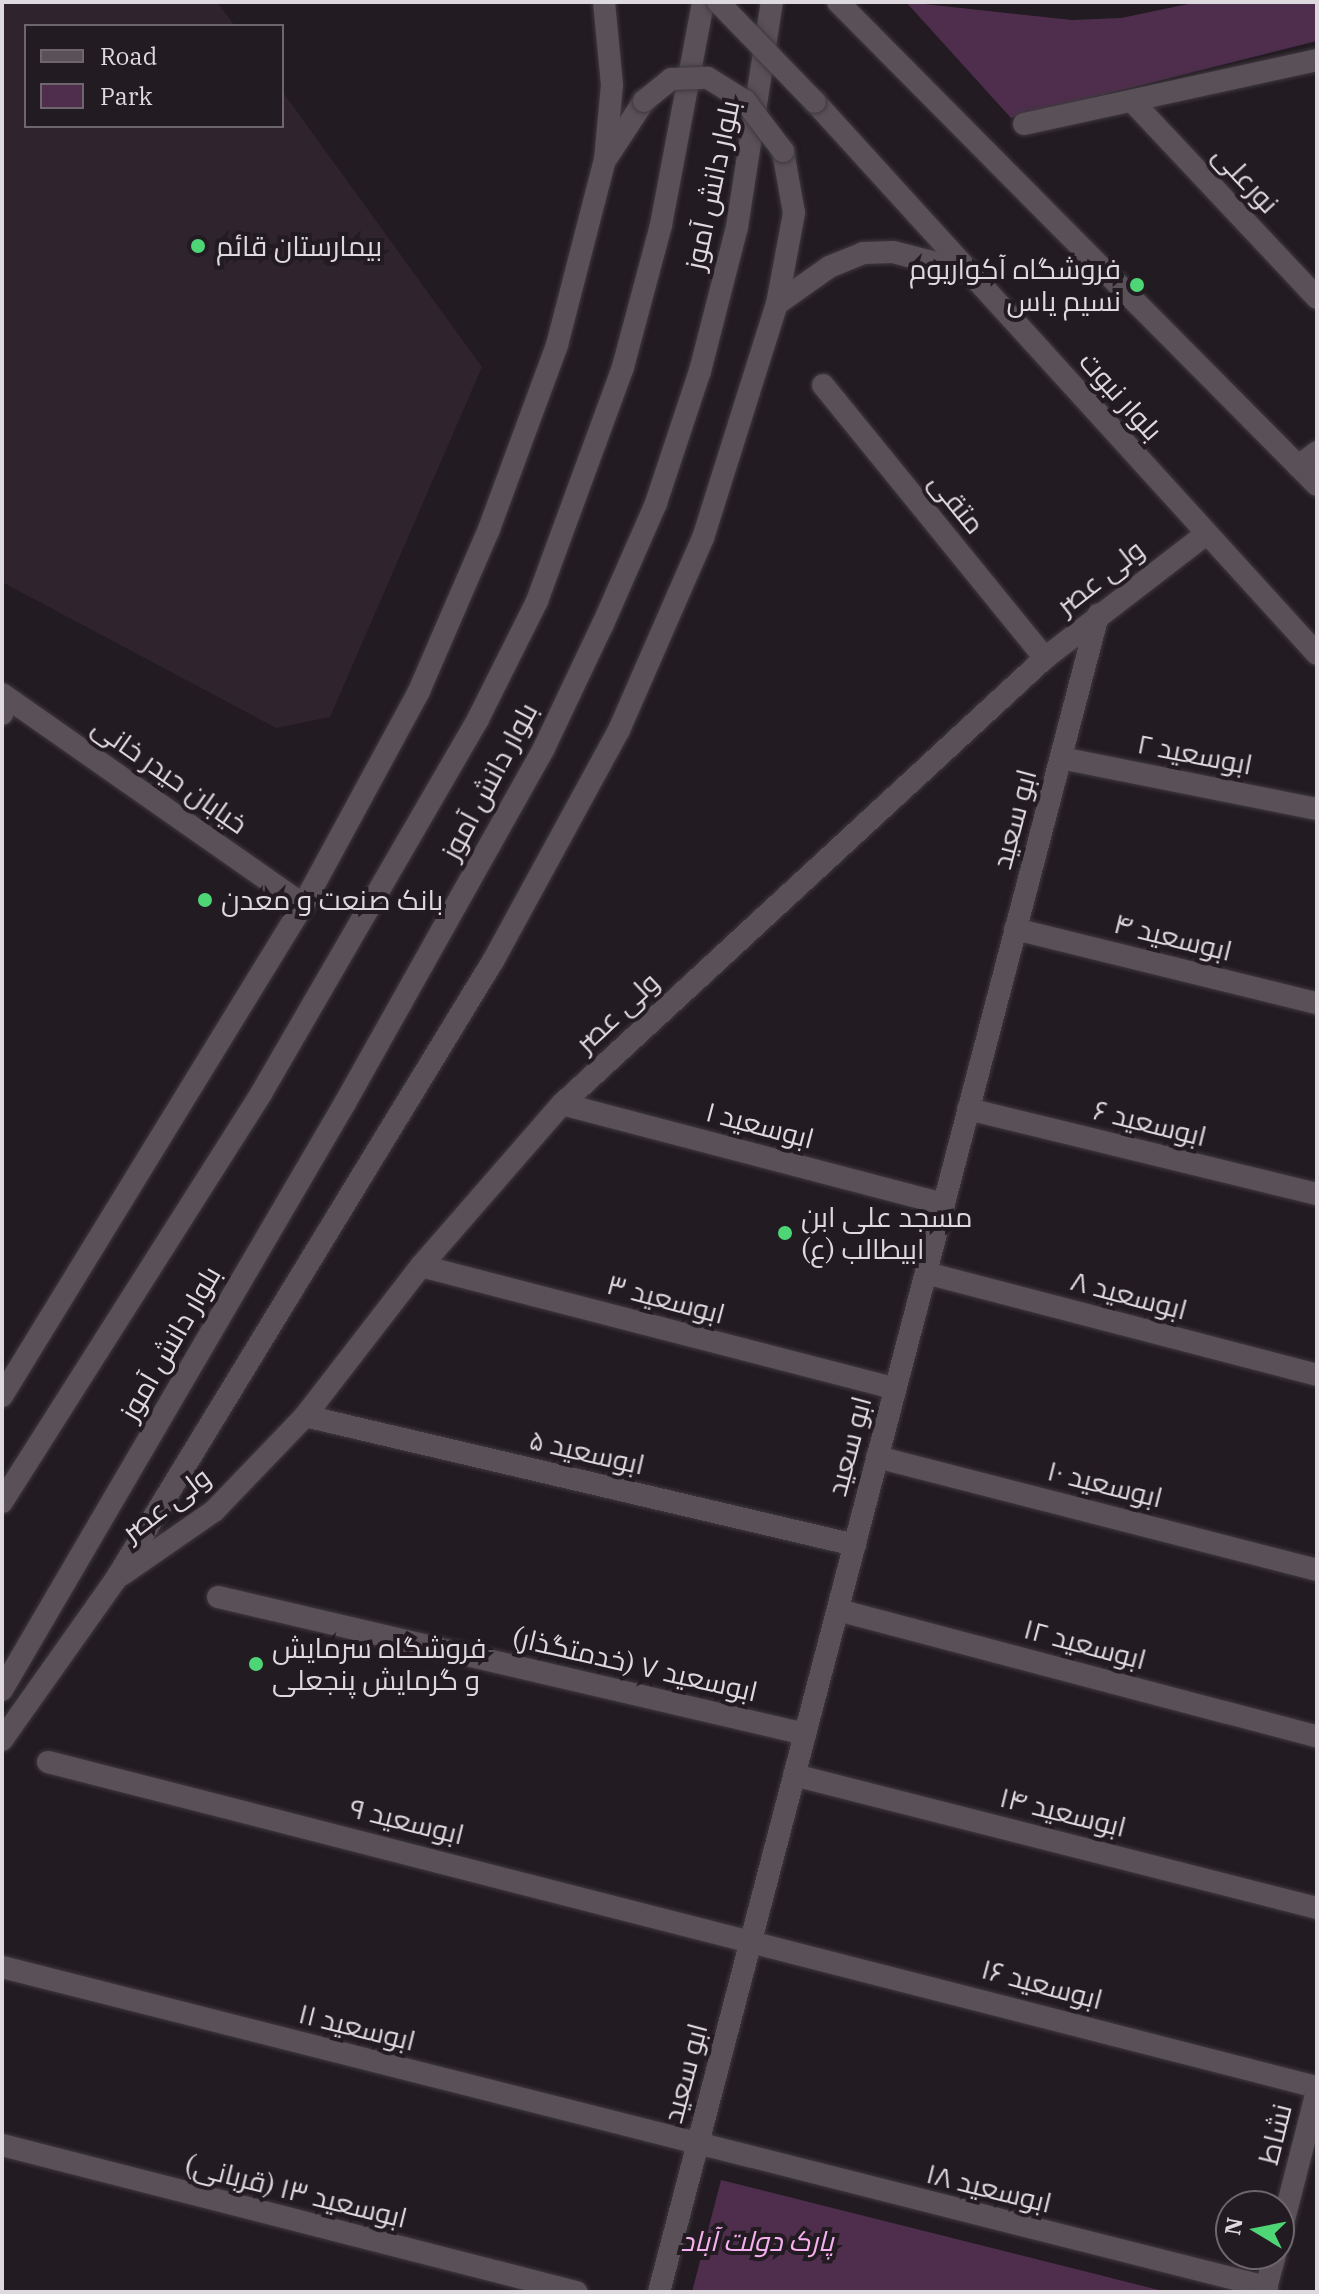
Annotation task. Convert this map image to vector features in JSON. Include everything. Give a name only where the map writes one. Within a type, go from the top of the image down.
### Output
[{"type":"street","points":[[2,1396],[303,905],[419,691],[489,529],[557,345],[605,160],[612,85],[604,2]]},
{"type":"street","name":"بلوار دانش آموز","points":[[2,1502],[262,1092],[478,719],[537,601],[627,353],[661,225],[703,2]]},
{"type":"street","name":"بلوار نبوت","points":[[718,2],[815,102],[1317,654]]},
{"type":"street","name":"بلوار دانش آموز","points":[[2,1690],[352,1089],[544,748],[603,624],[656,503],[700,371],[737,227],[772,2]]},
{"type":"street","points":[[839,2],[1317,485]]},
{"type":"street","points":[[1024,124],[1317,60]]},
{"type":"street","points":[[2,1740],[116,1579],[493,961],[619,730],[703,538],[777,304],[794,213],[783,151],[745,101],[708,78],[671,79],[644,101],[605,160]]},
{"type":"street","name":"نورعلی","points":[[1132,101],[1317,298]]},
{"type":"street","points":[[777,304],[829,267],[863,253],[893,252],[968,272]]},
{"type":"street","name":"متقی","points":[[823,385],[1045,658]]},
{"type":"street","points":[[1298,466],[1317,452]]},
{"type":"street","name":"ولی عصر","points":[[116,1579],[214,1511],[305,1416],[421,1266],[562,1104],[1045,658],[1206,534]]},
{"type":"street","name":"ابو سعید","points":[[659,2292],[1098,615]]},
{"type":"street","name":"خیابان حیدر خانی","points":[[3,702],[303,905]]},
{"type":"street","name":"ابوسعید ۲","points":[[1061,758],[1317,809]]},
{"type":"street","name":"ابوسعید ۴","points":[[1015,929],[1317,1003]]},
{"type":"street","name":"ابوسعید ۱","points":[[562,1104],[944,1204]]},
{"type":"street","name":"ابوسعید ۶","points":[[968,1109],[1317,1194]]},
{"type":"street","name":"ابوسعید ۳","points":[[421,1266],[895,1389]]},
{"type":"street","name":"ابوسعید ۸","points":[[926,1273],[1317,1375]]},
{"type":"street","name":"ابوسعید ۵","points":[[305,1416],[855,1545]]},
{"type":"street","name":"ابوسعید ۱۰","points":[[877,1457],[1317,1570]]},
{"type":"street","name":"ابوسعید ۷ (خدمتگذار)","points":[[218,1597],[805,1734]]},
{"type":"street","name":"ابوسعید ۱۲","points":[[838,1610],[1317,1737]]},
{"type":"street","name":"ابوسعید ۹","points":[[48,1762],[752,1938]]},
{"type":"street","name":"ابوسعید ۱۴","points":[[794,1775],[1317,1908]]},
{"type":"street","name":"ابوسعید ۱۶","points":[[752,1938],[1317,2089]]},
{"type":"street","name":"ابوسعید ۱۱","points":[[2,1967],[697,2146]]},
{"type":"street","name":"نشاط","points":[[1291,2190],[1317,2089]]},
{"type":"street","name":"ابوسعید ۱۳ (قربانی)","points":[[2,2145],[576,2292]]},
{"type":"street","name":"ابوسعید ۱۸","points":[[697,2146],[1266,2290]]},
{"type":"street","points":[[1266,2290],[1271,2270]]},
{"type":"shaded area","name":"بیمارستان قائم","points":[[2,2],[217,2],[234,24],[24,24],[24,128],[284,128],[284,94],[482,367],[330,717],[276,728],[2,582]]},
{"type":"green space","points":[[906,2],[1072,20],[1121,18],[1198,2],[1317,2],[1317,41],[1011,118]]},
{"type":"green space","name":"پارک دولت آباد","points":[[721,2180],[1167,2292],[692,2292]]},
{"type":"place","name":"بیمارستان قائم","points":[[198,246]]},
{"type":"place","name":"فروشگاه آکواریوم نسیم یاس","points":[[1137,285]]},
{"type":"place","name":"بانک صنعت و معدن","points":[[205,900]]},
{"type":"place","name":"مسجد علی ابن ابیطالب (ع)","points":[[785,1233]]},
{"type":"place","name":"فروشگاه سرمایش و گرمایش پنجعلی","points":[[256,1664]]}]
